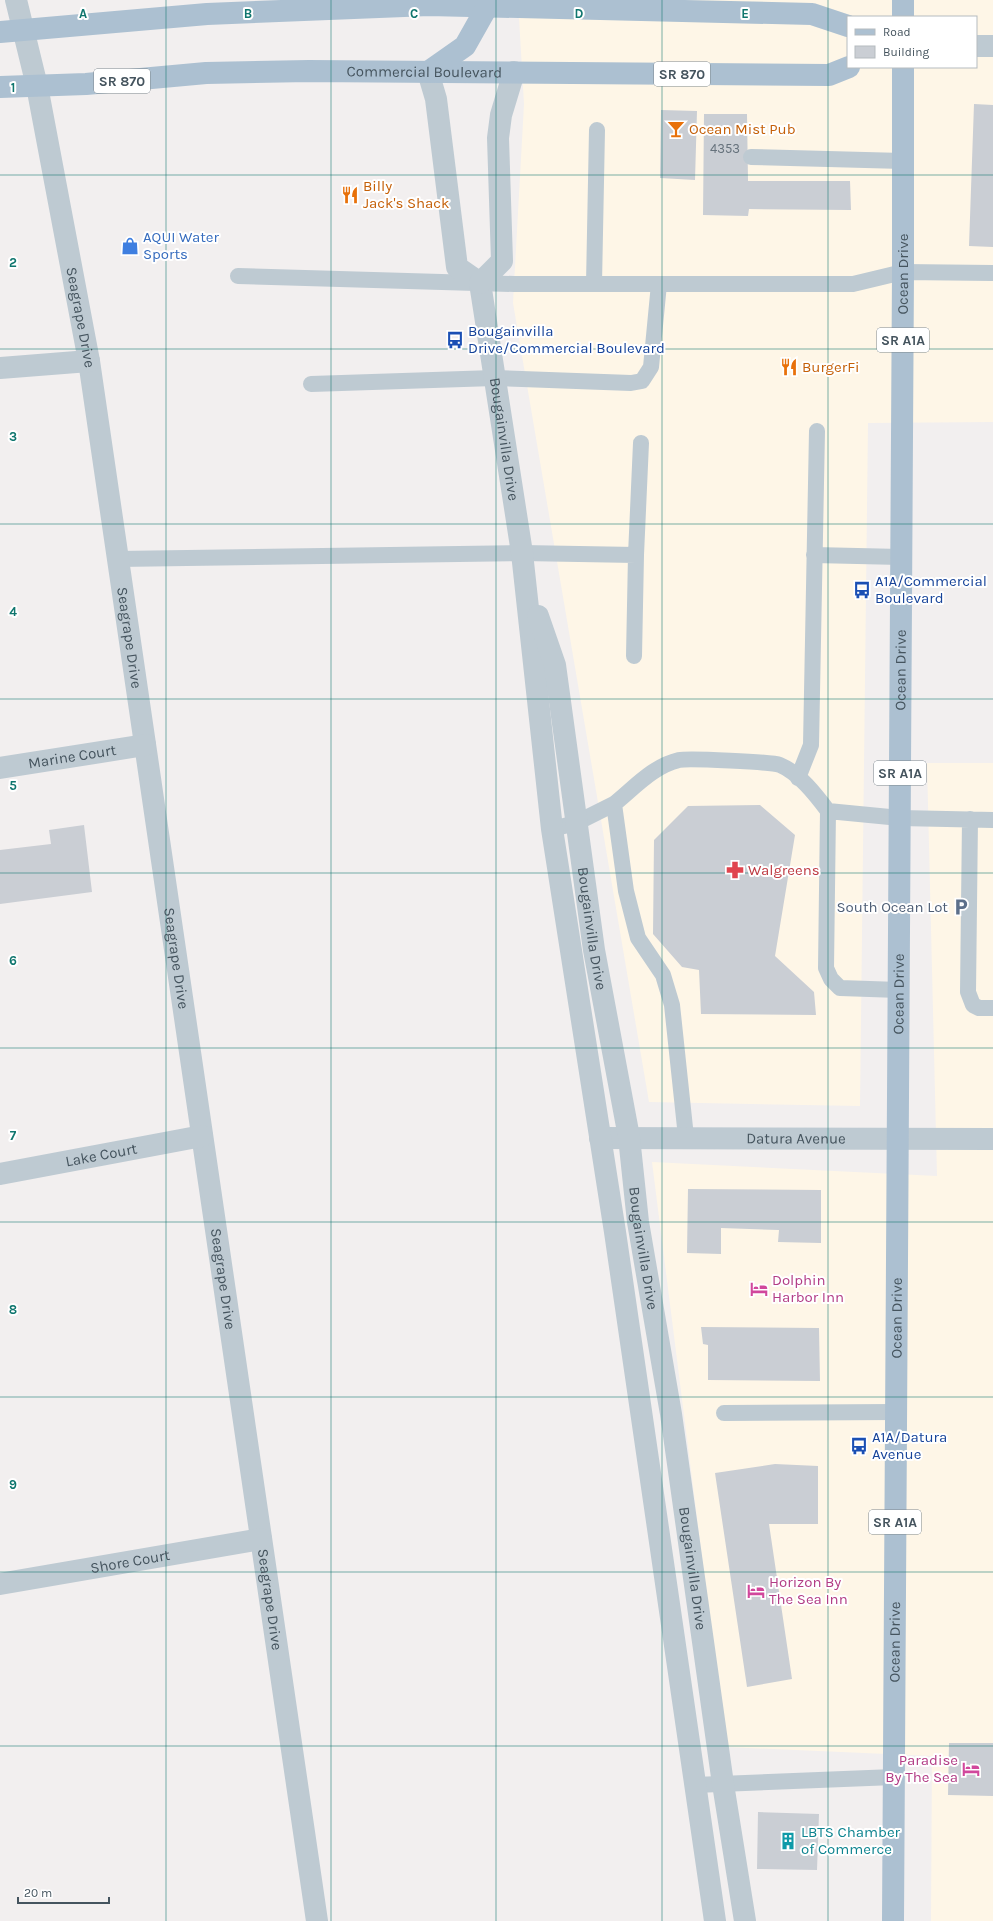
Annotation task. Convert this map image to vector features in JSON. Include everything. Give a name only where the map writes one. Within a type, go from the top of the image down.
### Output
[{"type":"main road","points":[[903,0],[903,16]]},
{"type":"main road","points":[[0,32],[206,7],[429,3],[487,3],[812,14],[847,26]]},
{"type":"main road","points":[[428,72],[465,46],[487,3]]},
{"type":"main road","name":"Commercial Boulevard","points":[[0,87],[86,84],[206,73],[514,72],[829,75],[847,68]]},
{"type":"main road","name":"Ocean Drive","points":[[893,1921],[903,68]]},
{"type":"street","name":"Seagrape Drive","points":[[16,0],[22,30],[37,86],[89,361],[317,1921]]},
{"type":"street","points":[[977,46],[993,46]]},
{"type":"street","points":[[428,72],[436,99],[457,267],[480,283],[502,261],[498,138],[500,115],[514,72]]},
{"type":"street","name":"Bougainvilla Drive","points":[[480,283],[522,554],[552,829],[600,1138],[715,1921]]},
{"type":"street","points":[[0,368],[89,361]]},
{"type":"street","name":"Bougainvilla Drive","points":[[525,579],[554,665],[594,950],[629,1138],[638,1222],[670,1414],[723,1784],[745,1921]]},
{"type":"street","name":"Marine Court","points":[[0,768],[145,745]]},
{"type":"street","name":"Lake Court","points":[[0,1174],[202,1136]]},
{"type":"street","name":"Datura Avenue","points":[[600,1138],[686,1137],[993,1139]]},
{"type":"street","name":"Shore Court","points":[[0,1584],[261,1539]]},
{"type":"lane","points":[[594,284],[597,130]]},
{"type":"lane","points":[[751,157],[903,160]]},
{"type":"lane","points":[[238,276],[480,283],[853,284],[903,272],[993,273]]},
{"type":"lane","points":[[311,384],[494,378],[631,383],[642,381],[651,367],[659,284]]},
{"type":"lane","points":[[798,778],[811,745],[817,431]]},
{"type":"lane","points":[[634,656],[636,555],[641,443]]},
{"type":"lane","points":[[118,559],[522,554],[636,555]]},
{"type":"lane","points":[[814,555],[901,557]]},
{"type":"lane","points":[[552,829],[576,823],[614,804],[648,775],[663,766],[680,760],[706,760],[779,765],[798,778],[818,798],[828,811],[826,968],[831,979],[840,988],[899,990]]},
{"type":"lane","points":[[614,804],[626,891],[638,938],[662,975],[672,1005],[686,1137]]},
{"type":"lane","points":[[828,811],[900,818],[993,820]]},
{"type":"lane","points":[[970,820],[968,992],[973,1005],[979,1008],[993,1008]]},
{"type":"lane","points":[[724,1413],[896,1412]]},
{"type":"lane","points":[[695,1785],[894,1777]]},
{"type":"shaded area","points":[[518,0],[993,0],[993,422],[868,423],[860,1106],[649,1102],[513,303],[524,104]]},
{"type":"shaded area","points":[[927,763],[993,763],[993,1921],[931,1921],[932,1756],[726,1747],[652,1162],[937,1176]]},
{"type":"building","points":[[974,104],[993,105],[993,247],[969,246]]},
{"type":"building","points":[[661,110],[697,111],[695,180],[660,178]]},
{"type":"building","points":[[704,114],[747,114],[748,181],[850,181],[851,210],[749,209],[748,216],[703,215]]},
{"type":"building","points":[[760,805],[795,835],[775,956],[814,992],[816,1015],[701,1014],[699,970],[682,967],[653,934],[654,840],[688,806]]},
{"type":"building","points":[[84,825],[92,892],[0,904],[0,850],[51,844],[49,830]]},
{"type":"building","points":[[688,1189],[821,1190],[821,1243],[778,1242],[779,1230],[721,1228],[721,1254],[687,1253]]},
{"type":"building","points":[[701,1327],[819,1328],[820,1381],[708,1380],[708,1345],[703,1344]]},
{"type":"building","name":"Horizon By The Sea Inn","points":[[775,1464],[818,1466],[818,1524],[769,1524],[792,1679],[747,1687],[715,1473]]},
{"type":"building","name":"Paradise By The Sea","points":[[949,1743],[993,1743],[993,1796],[948,1795]]},
{"type":"building","name":"LBTS Chamber of Commerce","points":[[758,1812],[819,1814],[817,1870],[757,1869]]},
{"type":"place","name":"Ocean Mist Pub","points":[[676,129]]},
{"type":"place","name":"Billy Jack's Shack","points":[[350,195]]},
{"type":"place","name":"AQUI Water Sports","points":[[130,246]]},
{"type":"place","name":"Bougainvilla Drive/Commercial Boulevard","points":[[455,340]]},
{"type":"place","name":"BurgerFi","points":[[789,367]]},
{"type":"place","name":"A1A/Commercial Boulevard","points":[[862,590]]},
{"type":"place","name":"Walgreens","points":[[735,870]]},
{"type":"place","name":"South Ocean Lot","points":[[961,907]]},
{"type":"place","name":"Dolphin Harbor Inn","points":[[759,1289]]},
{"type":"place","name":"A1A/Datura Avenue","points":[[859,1446]]},
{"type":"place","name":"Horizon By The Sea Inn","points":[[756,1591]]},
{"type":"place","name":"Paradise By The Sea","points":[[971,1769]]},
{"type":"place","name":"LBTS Chamber of Commerce","points":[[788,1841]]}]
